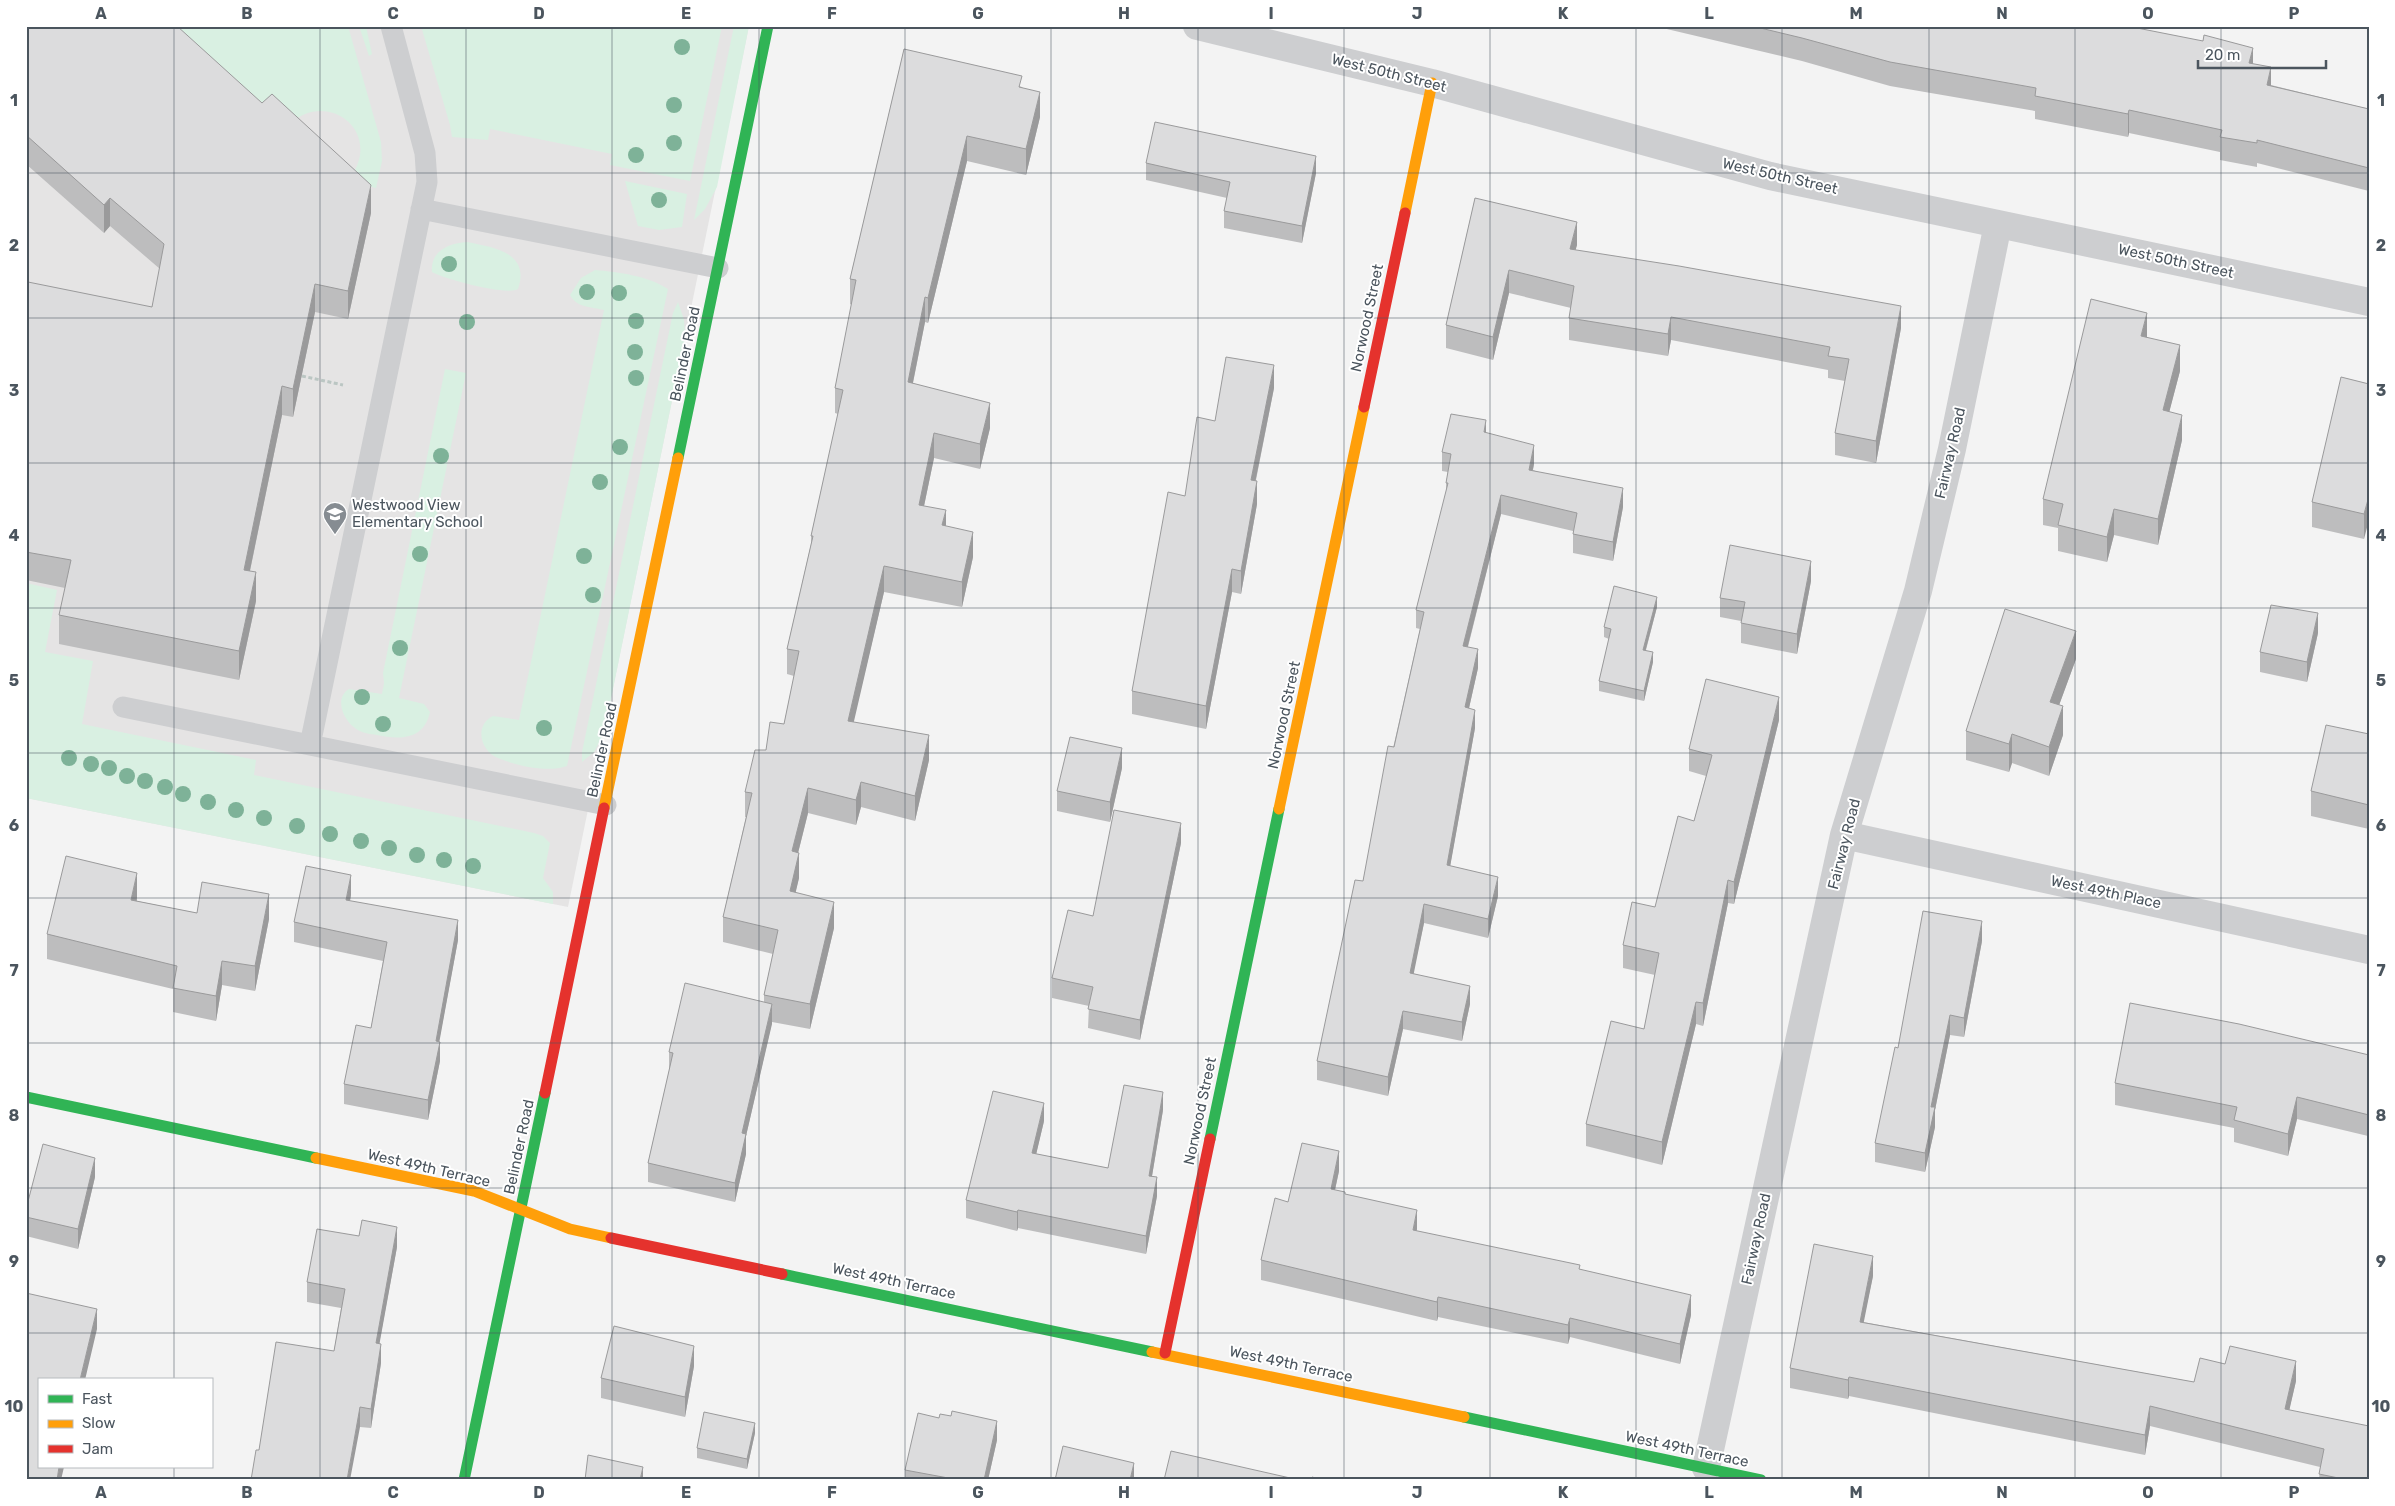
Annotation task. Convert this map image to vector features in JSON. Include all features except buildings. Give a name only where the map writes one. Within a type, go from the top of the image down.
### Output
[{"type":"street","name":"Belinder Road","points":[[464,1480],[522,1210],[768,26]]},
{"type":"street","name":"West 50th Street","points":[[1198,26],[1432,83],[1770,176],[2369,302]]},
{"type":"street","name":"Norwood Street","points":[[1165,1353],[1432,83]]},
{"type":"street","name":"Fairway Road","points":[[1706,1468],[1844,834],[1920,582],[1952,449],[1998,224]]},
{"type":"street","name":"West 49th Place","points":[[1844,834],[2369,950]]},
{"type":"street","name":"West 49th Terrace","points":[[26,1097],[474,1191],[570,1229],[1761,1480]]},
{"type":"lane","points":[[310,745],[427,182],[425,153],[391,26]]},
{"type":"lane","points":[[421,209],[718,268]]},
{"type":"lane","points":[[124,707],[606,806]]},
{"type":"path","points":[[302,376],[343,385]]},
{"type":"shaded area","name":"Westwood View Elementary School","points":[[26,26],[749,26],[568,907],[26,798]]},
{"type":"green space","points":[[146,26],[348,26],[381,142],[382,161],[376,188],[360,184],[352,175],[359,158],[360,143],[355,129],[345,119],[333,113],[318,111],[303,115],[289,125]]},
{"type":"green space","points":[[359,26],[366,26],[372,54],[369,56]]},
{"type":"green space","points":[[421,26],[722,26],[690,181],[610,165],[612,154],[490,129],[488,140],[452,137]]},
{"type":"green space","points":[[734,26],[749,26],[717,187],[705,209],[694,220]]},
{"type":"green space","points":[[625,181],[687,194],[682,227],[659,230],[638,226]]},
{"type":"green space","points":[[467,242],[498,249],[514,259],[519,267],[521,277],[518,289],[511,291],[489,289],[449,279],[432,272],[432,265],[437,254],[447,246]]},
{"type":"green space","points":[[595,270],[623,273],[652,281],[668,289],[567,766],[551,769],[532,768],[492,755],[483,744],[481,731],[487,720],[493,716],[519,720],[604,310],[581,305],[570,295],[581,278]]},
{"type":"green space","points":[[678,302],[684,320],[685,337],[604,733],[594,752],[582,762],[582,752],[673,313]]},
{"type":"green space","points":[[445,369],[466,373],[399,698],[424,704],[430,712],[422,728],[410,736],[386,737],[369,734],[357,730],[347,720],[342,709],[342,698],[349,689],[382,694],[383,673]]},
{"type":"green space","points":[[26,583],[57,590],[45,652],[93,661],[82,724],[256,760],[254,775],[543,836],[550,843],[543,878],[553,892],[553,904],[26,798]]},
{"type":"traffic: fast","points":[[678,458],[768,26]]},
{"type":"traffic: fast","points":[[1210,1139],[1279,809]]},
{"type":"traffic: fast","points":[[464,1480],[545,1093]]},
{"type":"traffic: fast","points":[[26,1097],[316,1158]]},
{"type":"traffic: fast","points":[[782,1274],[1152,1352]]},
{"type":"traffic: fast","points":[[1464,1417],[1761,1480]]},
{"type":"traffic: slow","points":[[1405,213],[1432,83]]},
{"type":"traffic: slow","points":[[1279,809],[1364,407]]},
{"type":"traffic: slow","points":[[604,808],[678,458]]},
{"type":"traffic: slow","points":[[316,1158],[474,1191],[570,1229],[611,1238]]},
{"type":"traffic: slow","points":[[1152,1352],[1464,1417]]},
{"type":"traffic: jam","points":[[1364,407],[1405,213]]},
{"type":"traffic: jam","points":[[545,1093],[604,808]]},
{"type":"traffic: jam","points":[[1165,1353],[1210,1139]]},
{"type":"traffic: jam","points":[[611,1238],[782,1274]]},
{"type":"place","name":"Westwood View Elementary School","points":[[335,535]]}]
